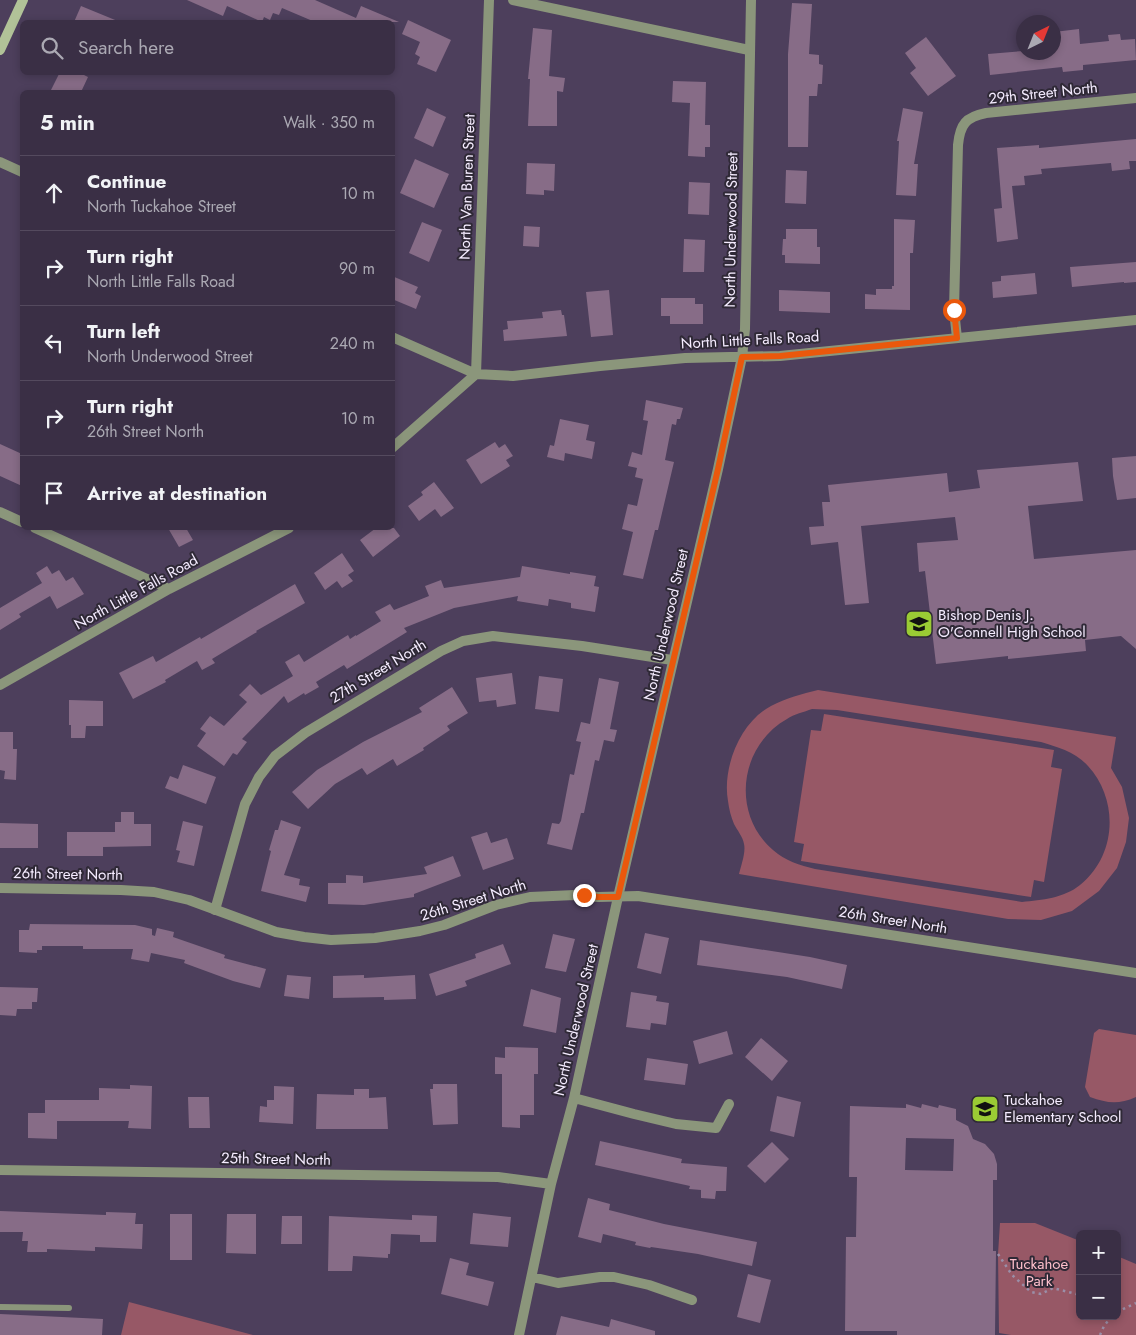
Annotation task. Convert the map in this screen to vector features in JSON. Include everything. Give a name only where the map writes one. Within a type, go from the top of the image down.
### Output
[{"type":"main road","points":[[0,50],[23,0]]},
{"type":"street","name":"North Van Buren Street","points":[[476,374],[489,0]]},
{"type":"street","points":[[513,0],[749,50]]},
{"type":"street","name":"North Underwood Street","points":[[519,1335],[551,1184],[574,1098],[672,660],[716,479],[742,357],[745,328],[751,0]]},
{"type":"street","name":"29th Street North","points":[[957,338],[954,310],[958,145],[961,131],[970,118],[986,113],[1136,98]]},
{"type":"street","points":[[0,162],[20,171]]},
{"type":"street","name":"North Little Falls Road","points":[[476,374],[513,376],[685,358],[780,356],[1136,320]]},
{"type":"street","points":[[395,338],[476,374],[395,445]]},
{"type":"street","points":[[0,512],[20,521]]},
{"type":"street","name":"North Little Falls Road","points":[[0,685],[169,590],[285,530]]},
{"type":"street","points":[[52,531],[169,590]]},
{"type":"street","name":"27th Street North","points":[[215,910],[246,804],[259,777],[275,756],[305,733],[441,651],[464,641],[493,636],[672,660]]},
{"type":"street","name":"26th Street North","points":[[0,888],[143,890],[172,895],[282,933],[324,939],[361,940],[396,936],[434,928],[496,905],[524,898],[551,895],[638,896],[1136,973]]},
{"type":"street","points":[[574,1098],[676,1124],[716,1128],[729,1104]]},
{"type":"street","name":"25th Street North","points":[[0,1170],[498,1177],[551,1184]]},
{"type":"street","points":[[532,1277],[558,1283],[600,1277],[617,1278],[649,1285],[692,1300]]},
{"type":"lane","points":[[0,1307],[68,1308]]},
{"type":"path","points":[[998,1254],[1012,1275],[1031,1292],[1041,1294],[1053,1288],[1076,1294]]},
{"type":"path","points":[[1121,1310],[1136,1303]]},
{"type":"path","points":[[1100,1335],[1109,1320]]},
{"type":"green space","points":[[818,690],[1116,737],[1111,768],[1122,787],[1129,818],[1126,842],[1117,868],[1099,891],[1072,911],[1041,920],[1008,919],[739,874],[744,855],[744,844],[731,816],[727,788],[728,774],[736,747],[742,734],[760,713],[794,696]],"holes":[[[812,709],[837,710],[1041,742],[1060,748],[1078,757],[1088,766],[1098,780],[1105,795],[1109,811],[1110,827],[1101,859],[1092,873],[1080,885],[1067,893],[1053,898],[1022,902],[815,869],[788,860],[773,850],[760,835],[751,818],[746,800],[746,781],[750,763],[759,746],[771,731],[790,717]]]},
{"type":"green space","points":[[824,714],[1054,750],[1051,767],[1062,769],[1044,882],[1034,880],[1031,897],[801,861],[804,844],[794,842],[811,730],[821,731]]},
{"type":"green space","points":[[1099,1029],[1136,1035],[1136,1097],[1113,1102],[1090,1097],[1085,1087],[1094,1033]]},
{"type":"green space","name":"Tuckahoe Park","points":[[1000,1223],[1035,1223],[1076,1239],[1076,1320],[1121,1320],[1121,1258],[1136,1264],[1136,1335],[1011,1335],[999,1333],[998,1254]]},
{"type":"green space","points":[[129,1302],[253,1335],[121,1335]]},
{"type":"building","points":[[187,0],[315,0],[356,18],[361,6],[394,20],[310,20],[282,8],[279,15],[273,13],[270,20],[264,17],[263,20],[258,20],[227,6],[223,16]]},
{"type":"building","points":[[792,3],[812,4],[809,54],[819,55],[819,64],[823,65],[822,84],[818,84],[817,96],[809,96],[808,147],[788,147],[788,54]]},
{"type":"building","points":[[81,6],[115,20],[75,20]]},
{"type":"building","points":[[408,20],[451,40],[436,72],[417,64],[420,57],[415,54],[420,42],[402,34]]},
{"type":"building","points":[[533,28],[552,30],[549,76],[565,78],[563,92],[557,91],[557,126],[528,126],[530,79],[528,79]]},
{"type":"building","points":[[1079,29],[1080,44],[1109,41],[1108,35],[1120,34],[1121,40],[1135,39],[1136,60],[1083,65],[1083,70],[1063,72],[1062,67],[990,75],[988,54],[1016,52],[1016,60],[1061,60],[1061,31]]},
{"type":"building","points":[[926,37],[956,76],[928,96],[910,73],[916,68],[905,53]]},
{"type":"building","points":[[58,75],[84,75],[88,77],[82,90],[51,90]]},
{"type":"building","points":[[673,81],[706,82],[705,125],[710,125],[710,147],[705,147],[705,157],[688,156],[690,103],[672,102]]},
{"type":"building","points":[[427,108],[446,117],[433,147],[414,138]]},
{"type":"building","points":[[903,108],[923,112],[914,164],[918,164],[916,196],[896,195],[899,141],[897,141]]},
{"type":"building","points":[[1136,139],[1136,161],[1129,161],[1130,169],[1112,171],[1111,163],[1041,169],[1042,174],[1024,176],[1025,185],[1012,186],[1018,239],[997,242],[994,209],[1002,208],[997,148],[1039,145],[1039,148]]},
{"type":"building","points":[[415,159],[449,174],[434,208],[400,193]]},
{"type":"building","points":[[527,163],[555,164],[554,191],[544,190],[544,195],[526,194]]},
{"type":"building","points":[[786,170],[807,171],[806,204],[785,203]]},
{"type":"building","points":[[689,182],[710,183],[709,215],[688,214]]},
{"type":"building","points":[[894,219],[915,220],[913,253],[910,253],[910,310],[865,309],[865,294],[876,295],[876,289],[892,289],[892,286],[894,286]]},
{"type":"building","points":[[422,222],[442,230],[429,262],[409,253]]},
{"type":"building","points":[[524,226],[540,227],[539,247],[523,246]]},
{"type":"building","points":[[786,229],[817,229],[817,247],[820,247],[820,264],[785,263],[785,255],[782,255],[783,239],[786,239]]},
{"type":"building","points":[[684,239],[705,240],[704,272],[683,272]]},
{"type":"building","points":[[1136,262],[1136,282],[1072,287],[1070,267]]},
{"type":"building","points":[[1035,273],[1037,294],[993,298],[992,282],[1001,281],[1001,276]]},
{"type":"building","points":[[395,277],[418,287],[415,293],[421,296],[416,309],[395,300]]},
{"type":"building","points":[[609,290],[613,335],[591,337],[586,292]]},
{"type":"building","points":[[779,290],[830,292],[830,313],[779,311]]},
{"type":"building","points":[[661,298],[695,298],[695,304],[703,304],[703,324],[670,324],[670,316],[661,316]]},
{"type":"building","points":[[561,310],[562,315],[564,315],[567,336],[504,341],[503,330],[508,329],[507,321],[543,318],[542,312]]},
{"type":"building","points":[[646,400],[683,408],[676,425],[672,424],[665,460],[674,462],[658,530],[655,530],[643,579],[623,575],[633,532],[622,529],[628,504],[637,506],[643,479],[635,477],[637,468],[628,466],[632,452],[642,455],[648,421],[643,420]]},
{"type":"building","points":[[560,419],[589,425],[586,440],[595,442],[592,459],[565,453],[564,461],[547,457],[550,445],[554,446]]},
{"type":"building","points":[[495,442],[499,448],[505,444],[513,456],[506,460],[510,466],[481,484],[466,460]]},
{"type":"building","points":[[0,444],[20,453],[20,485],[0,476]]},
{"type":"building","points":[[1136,456],[1136,498],[1117,500],[1112,458]]},
{"type":"building","points":[[1078,462],[1083,501],[1028,506],[1034,559],[1136,550],[1136,649],[1121,636],[1085,640],[1086,651],[1008,659],[1008,656],[936,664],[925,571],[919,572],[917,543],[958,540],[955,517],[861,526],[869,603],[845,605],[838,542],[811,545],[809,527],[824,526],[822,502],[830,502],[828,485],[947,473],[949,492],[980,488],[977,470]]},
{"type":"building","points":[[434,482],[454,508],[441,517],[435,509],[419,521],[408,506],[423,495],[421,492]]},
{"type":"building","points":[[395,529],[400,536],[373,557],[360,540],[373,530]]},
{"type":"building","points":[[169,530],[187,530],[193,540],[179,547]]},
{"type":"building","points":[[342,553],[354,571],[348,575],[353,581],[342,588],[337,581],[325,590],[314,573]]},
{"type":"building","points":[[47,566],[52,574],[59,570],[66,581],[73,577],[84,594],[57,609],[50,596],[19,614],[21,617],[0,630],[0,608],[42,583],[36,573]]},
{"type":"building","points":[[522,566],[596,576],[594,586],[599,587],[595,612],[571,608],[571,603],[549,599],[548,606],[517,601],[518,596],[454,608],[404,628],[407,632],[347,669],[344,665],[316,682],[319,687],[305,695],[304,693],[288,703],[284,696],[242,739],[247,742],[237,755],[233,753],[224,766],[197,746],[206,733],[200,729],[210,716],[224,726],[247,702],[239,695],[250,684],[261,695],[293,676],[285,662],[299,654],[304,662],[348,635],[350,639],[356,636],[381,621],[375,612],[390,604],[394,610],[429,596],[425,586],[441,580],[444,588],[520,577]]},
{"type":"building","points":[[295,584],[305,603],[212,659],[215,663],[202,670],[197,661],[165,680],[166,682],[133,699],[119,673],[153,656],[156,662],[200,637],[201,639]]},
{"type":"building","points":[[512,673],[516,704],[497,707],[496,700],[479,702],[476,678]]},
{"type":"building","points":[[539,676],[563,679],[559,712],[535,709]]},
{"type":"building","points":[[599,678],[619,682],[610,729],[617,730],[614,742],[604,740],[599,761],[595,760],[584,813],[581,813],[572,850],[547,844],[552,823],[559,824],[561,821],[570,774],[574,775],[581,742],[576,741],[581,722],[590,724]]},
{"type":"building","points":[[452,687],[468,713],[447,726],[450,730],[423,748],[424,750],[397,766],[393,759],[367,775],[362,768],[335,784],[308,809],[292,792],[317,770],[363,742],[422,712],[419,708]]},
{"type":"building","points":[[69,700],[103,701],[103,726],[86,726],[85,738],[71,738]]},
{"type":"building","points":[[0,732],[13,732],[13,749],[17,749],[16,780],[4,779],[5,771],[0,770]]},
{"type":"building","points":[[183,765],[216,777],[206,804],[165,788],[170,776],[178,779]]},
{"type":"building","points":[[121,812],[134,812],[134,824],[151,824],[151,846],[103,847],[103,856],[67,856],[67,832],[115,832],[115,822],[121,822]]},
{"type":"building","points":[[281,820],[301,827],[284,875],[300,879],[299,885],[310,887],[306,902],[261,891],[271,851],[269,850],[275,830],[278,830]]},
{"type":"building","points":[[183,821],[203,826],[194,866],[177,862],[180,851],[176,850]]},
{"type":"building","points":[[0,823],[38,824],[38,848],[0,848]]},
{"type":"building","points":[[487,832],[491,843],[507,838],[514,859],[483,870],[471,837]]},
{"type":"building","points":[[453,856],[461,876],[414,894],[414,897],[364,905],[328,904],[328,883],[346,883],[346,875],[363,876],[363,883],[427,874],[424,867]]},
{"type":"building","points":[[30,924],[135,925],[152,929],[152,935],[155,936],[157,928],[174,932],[173,937],[225,955],[224,958],[266,969],[260,988],[233,981],[184,963],[185,960],[151,953],[149,962],[131,959],[133,949],[83,949],[83,946],[42,946],[42,950],[37,950],[37,953],[19,952],[19,930],[29,930]]},
{"type":"building","points":[[645,933],[669,938],[661,974],[637,968]]},
{"type":"building","points":[[553,934],[575,939],[566,972],[545,968]]},
{"type":"building","points":[[700,940],[810,957],[847,965],[842,989],[787,977],[697,965]]},
{"type":"building","points":[[503,944],[511,964],[465,981],[467,986],[436,996],[429,974],[476,958],[475,954]]},
{"type":"building","points":[[287,975],[311,977],[309,999],[284,996]]},
{"type":"building","points":[[364,975],[364,978],[415,975],[416,999],[384,1000],[384,997],[333,998],[333,976]]},
{"type":"building","points":[[0,987],[38,988],[37,1002],[32,1002],[32,1009],[17,1009],[16,1016],[0,1015]]},
{"type":"building","points":[[531,989],[561,998],[556,1033],[523,1026]]},
{"type":"building","points":[[631,992],[657,996],[656,1001],[669,1003],[666,1025],[651,1023],[650,1030],[626,1027]]},
{"type":"building","points":[[727,1031],[733,1054],[699,1064],[693,1041]]},
{"type":"building","points":[[761,1038],[788,1061],[772,1081],[745,1057]]},
{"type":"building","points":[[505,1047],[538,1048],[538,1074],[534,1074],[534,1115],[520,1115],[520,1128],[502,1127],[502,1074],[495,1074],[495,1057],[505,1058]]},
{"type":"building","points":[[647,1058],[688,1064],[685,1085],[644,1080]]},
{"type":"building","points":[[433,1084],[457,1084],[458,1124],[433,1125],[430,1089],[433,1089]]},
{"type":"building","points":[[130,1085],[152,1086],[151,1129],[128,1128],[129,1121],[57,1121],[57,1139],[28,1138],[28,1113],[45,1113],[45,1100],[99,1100],[99,1088],[130,1089]]},
{"type":"building","points":[[274,1086],[294,1087],[293,1124],[259,1122],[260,1106],[267,1107],[267,1100],[274,1100]]},
{"type":"building","points":[[354,1089],[369,1089],[369,1098],[386,1097],[388,1129],[316,1129],[317,1094],[354,1095]]},
{"type":"building","points":[[777,1096],[801,1102],[794,1137],[770,1131]]},
{"type":"building","points":[[188,1097],[209,1097],[210,1128],[189,1128]]},
{"type":"building","points":[[906,1104],[921,1108],[922,1104],[938,1108],[939,1105],[956,1109],[956,1120],[968,1126],[973,1139],[985,1144],[994,1154],[997,1164],[997,1180],[993,1180],[993,1251],[996,1251],[995,1335],[897,1335],[897,1331],[845,1331],[846,1237],[856,1237],[857,1177],[849,1177],[850,1106],[906,1108]],"holes":[[[906,1138],[954,1139],[953,1171],[905,1170]]]},
{"type":"building","points":[[600,1141],[682,1159],[681,1163],[727,1167],[726,1191],[716,1191],[715,1199],[701,1198],[701,1190],[689,1189],[690,1186],[595,1165]]},
{"type":"building","points":[[772,1142],[789,1159],[765,1183],[747,1166]]},
{"type":"building","points":[[588,1198],[610,1204],[609,1210],[664,1224],[757,1242],[752,1266],[698,1254],[635,1245],[636,1242],[603,1234],[601,1243],[578,1237]]},
{"type":"building","points":[[0,1211],[106,1215],[106,1212],[136,1213],[135,1224],[143,1224],[142,1249],[95,1247],[95,1251],[47,1249],[47,1252],[27,1252],[28,1241],[22,1241],[23,1232],[0,1232]]},
{"type":"building","points":[[473,1213],[511,1217],[508,1247],[470,1244]]},
{"type":"building","points":[[170,1214],[192,1214],[192,1260],[170,1260]]},
{"type":"building","points":[[227,1214],[256,1214],[256,1254],[226,1253]]},
{"type":"building","points":[[412,1215],[437,1216],[436,1242],[420,1242],[420,1235],[391,1234],[388,1258],[353,1256],[352,1271],[328,1271],[329,1216],[412,1220]]},
{"type":"building","points":[[282,1216],[302,1216],[302,1244],[281,1244]]},
{"type":"building","points":[[450,1258],[469,1263],[466,1275],[494,1282],[488,1306],[441,1294]]},
{"type":"building","points":[[748,1274],[771,1280],[760,1323],[737,1317]]},
{"type":"building","points":[[0,1314],[103,1319],[102,1335],[0,1335]]},
{"type":"building","points":[[561,1316],[609,1327],[611,1319],[655,1331],[655,1335],[556,1335]]},
{"type":"place","name":"Bishop Denis J. O'Connell High School","points":[[919,624]]},
{"type":"place","name":"Tuckahoe Elementary School","points":[[985,1109]]},
{"type":"route","points":[[584,895],[591,897],[618,897],[718,469],[742,357],[780,356],[957,338],[954,310]]}]
